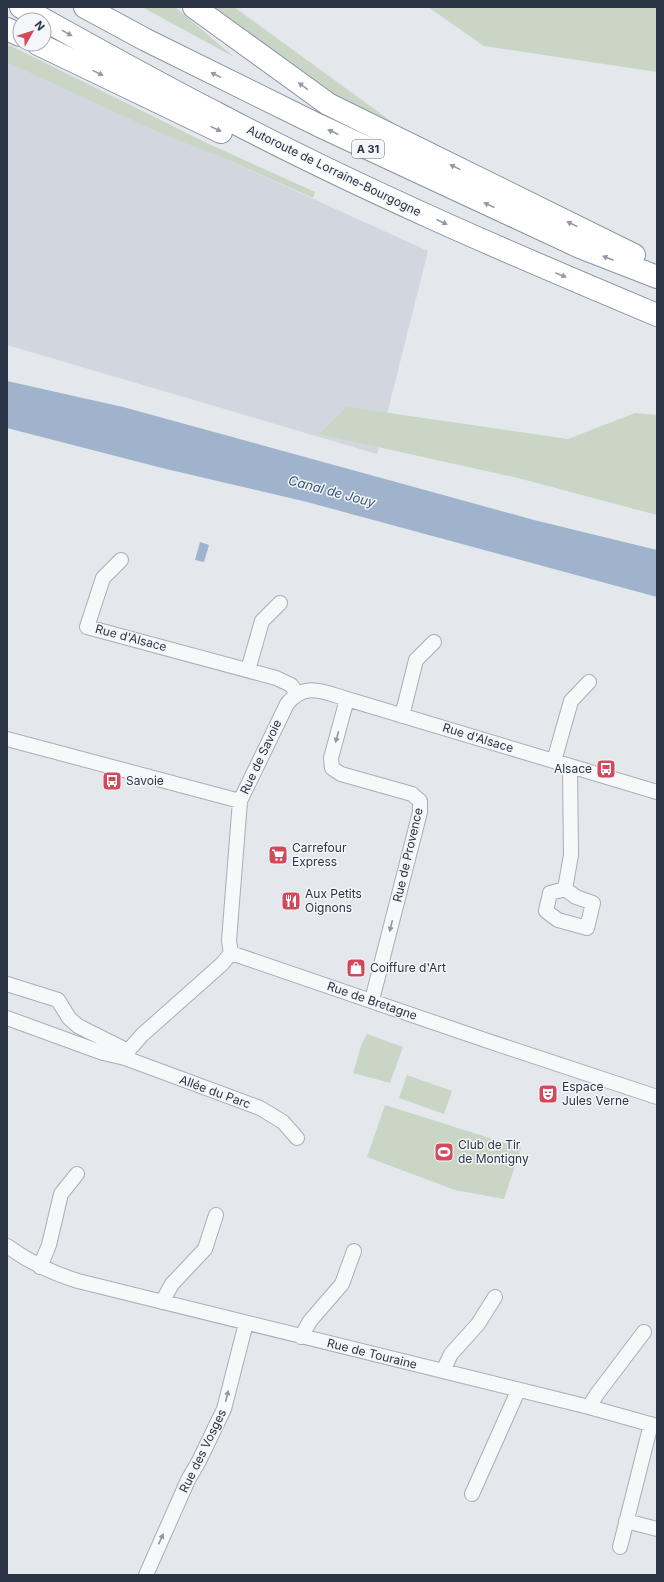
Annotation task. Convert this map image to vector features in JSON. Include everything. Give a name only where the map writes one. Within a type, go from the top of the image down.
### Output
[{"type":"highway","name":"Autoroute de Lorraine-Bourgogne","points":[[21,7],[218,114],[279,145],[433,218],[549,270],[657,315]]},
{"type":"highway","name":"A 31","points":[[85,7],[146,40],[318,125],[580,247],[657,277]]},
{"type":"highway","points":[[194,7],[328,104],[657,266]]},
{"type":"highway","points":[[52,51],[227,135],[279,145]]},
{"type":"street","name":"Rue d'Alsace","points":[[122,560],[104,578],[87,627],[248,670],[285,682],[291,685],[297,693],[304,690],[317,690],[657,792]]},
{"type":"street","points":[[248,670],[262,621],[280,603]]},
{"type":"street","points":[[402,716],[416,660],[434,642]]},
{"type":"street","points":[[554,761],[571,700],[589,682]]},
{"type":"street","name":"Rue de Savoie","points":[[7,739],[240,801],[287,704],[297,693]]},
{"type":"street","name":"Rue de Provence","points":[[347,699],[331,758],[332,768],[341,774],[412,794],[420,801],[420,812],[372,1000]]},
{"type":"street","points":[[565,890],[571,856],[570,766]]},
{"type":"street","points":[[127,1055],[142,1035],[222,964],[231,953],[229,941],[240,801]]},
{"type":"street","name":"Rue de Bretagne","points":[[231,953],[657,1097]]},
{"type":"street","name":"Allée du Parc","points":[[7,984],[58,1000],[69,1018],[78,1026],[127,1055],[260,1108],[283,1122],[297,1138]]},
{"type":"street","name":"Allée du Parc","points":[[7,1018],[77,1042],[103,1053],[127,1055]]},
{"type":"street","points":[[77,1042],[78,1026]]},
{"type":"street","points":[[40,1267],[48,1245],[61,1194],[77,1174]]},
{"type":"street","points":[[162,1302],[172,1284],[205,1249],[216,1215]]},
{"type":"street","name":"Rue de Touraine","points":[[7,1246],[22,1257],[40,1267],[78,1281],[443,1371],[654,1425]]},
{"type":"street","points":[[301,1337],[310,1321],[342,1284],[354,1250]]},
{"type":"street","points":[[443,1371],[451,1354],[478,1324],[495,1297]]},
{"type":"street","name":"Rue des Vosges","points":[[146,1575],[188,1480],[200,1461],[224,1409],[246,1323]]},
{"type":"street","points":[[589,1408],[597,1394],[644,1332]]},
{"type":"street","points":[[472,1494],[518,1391]]},
{"type":"street","points":[[620,1547],[654,1425]]},
{"type":"street","points":[[626,1522],[657,1529]]},
{"type":"shaded area","points":[[7,60],[428,251],[377,454],[7,345]]},
{"type":"green space","points":[[142,7],[175,7],[234,57]]},
{"type":"green space","points":[[206,7],[234,7],[399,127],[321,87]]},
{"type":"green space","points":[[428,7],[657,7],[657,72],[484,46]]},
{"type":"green space","points":[[7,44],[12,46],[12,52],[23,52],[209,144],[315,192],[313,198],[228,160],[156,131],[7,62]]},
{"type":"green space","points":[[347,407],[568,439],[635,413],[657,415],[657,515],[518,478],[319,434]]},
{"type":"green space","points":[[367,1034],[403,1047],[390,1083],[353,1073],[362,1043]]},
{"type":"green space","points":[[407,1075],[452,1091],[444,1114],[399,1098]]},
{"type":"green space","name":"Club de Tir de Montigny","points":[[385,1105],[521,1148],[504,1199],[455,1190],[367,1157]]},
{"type":"water","name":"Canal de Jouy","points":[[7,381],[123,407],[534,520],[657,550],[657,597],[307,502],[162,468],[7,428]]},
{"type":"water","points":[[200,542],[209,545],[204,562],[195,560]]},
{"type":"place","name":"Alsace","points":[[606,769]]},
{"type":"place","name":"Savoie","points":[[112,781]]},
{"type":"place","name":"Carrefour Express","points":[[278,855]]},
{"type":"place","name":"Aux Petits Oignons","points":[[291,901]]},
{"type":"place","name":"Coiffure d'Art","points":[[356,968]]},
{"type":"place","name":"Espace Jules Verne","points":[[548,1094]]},
{"type":"place","name":"Club de Tir de Montigny","points":[[444,1152]]}]
